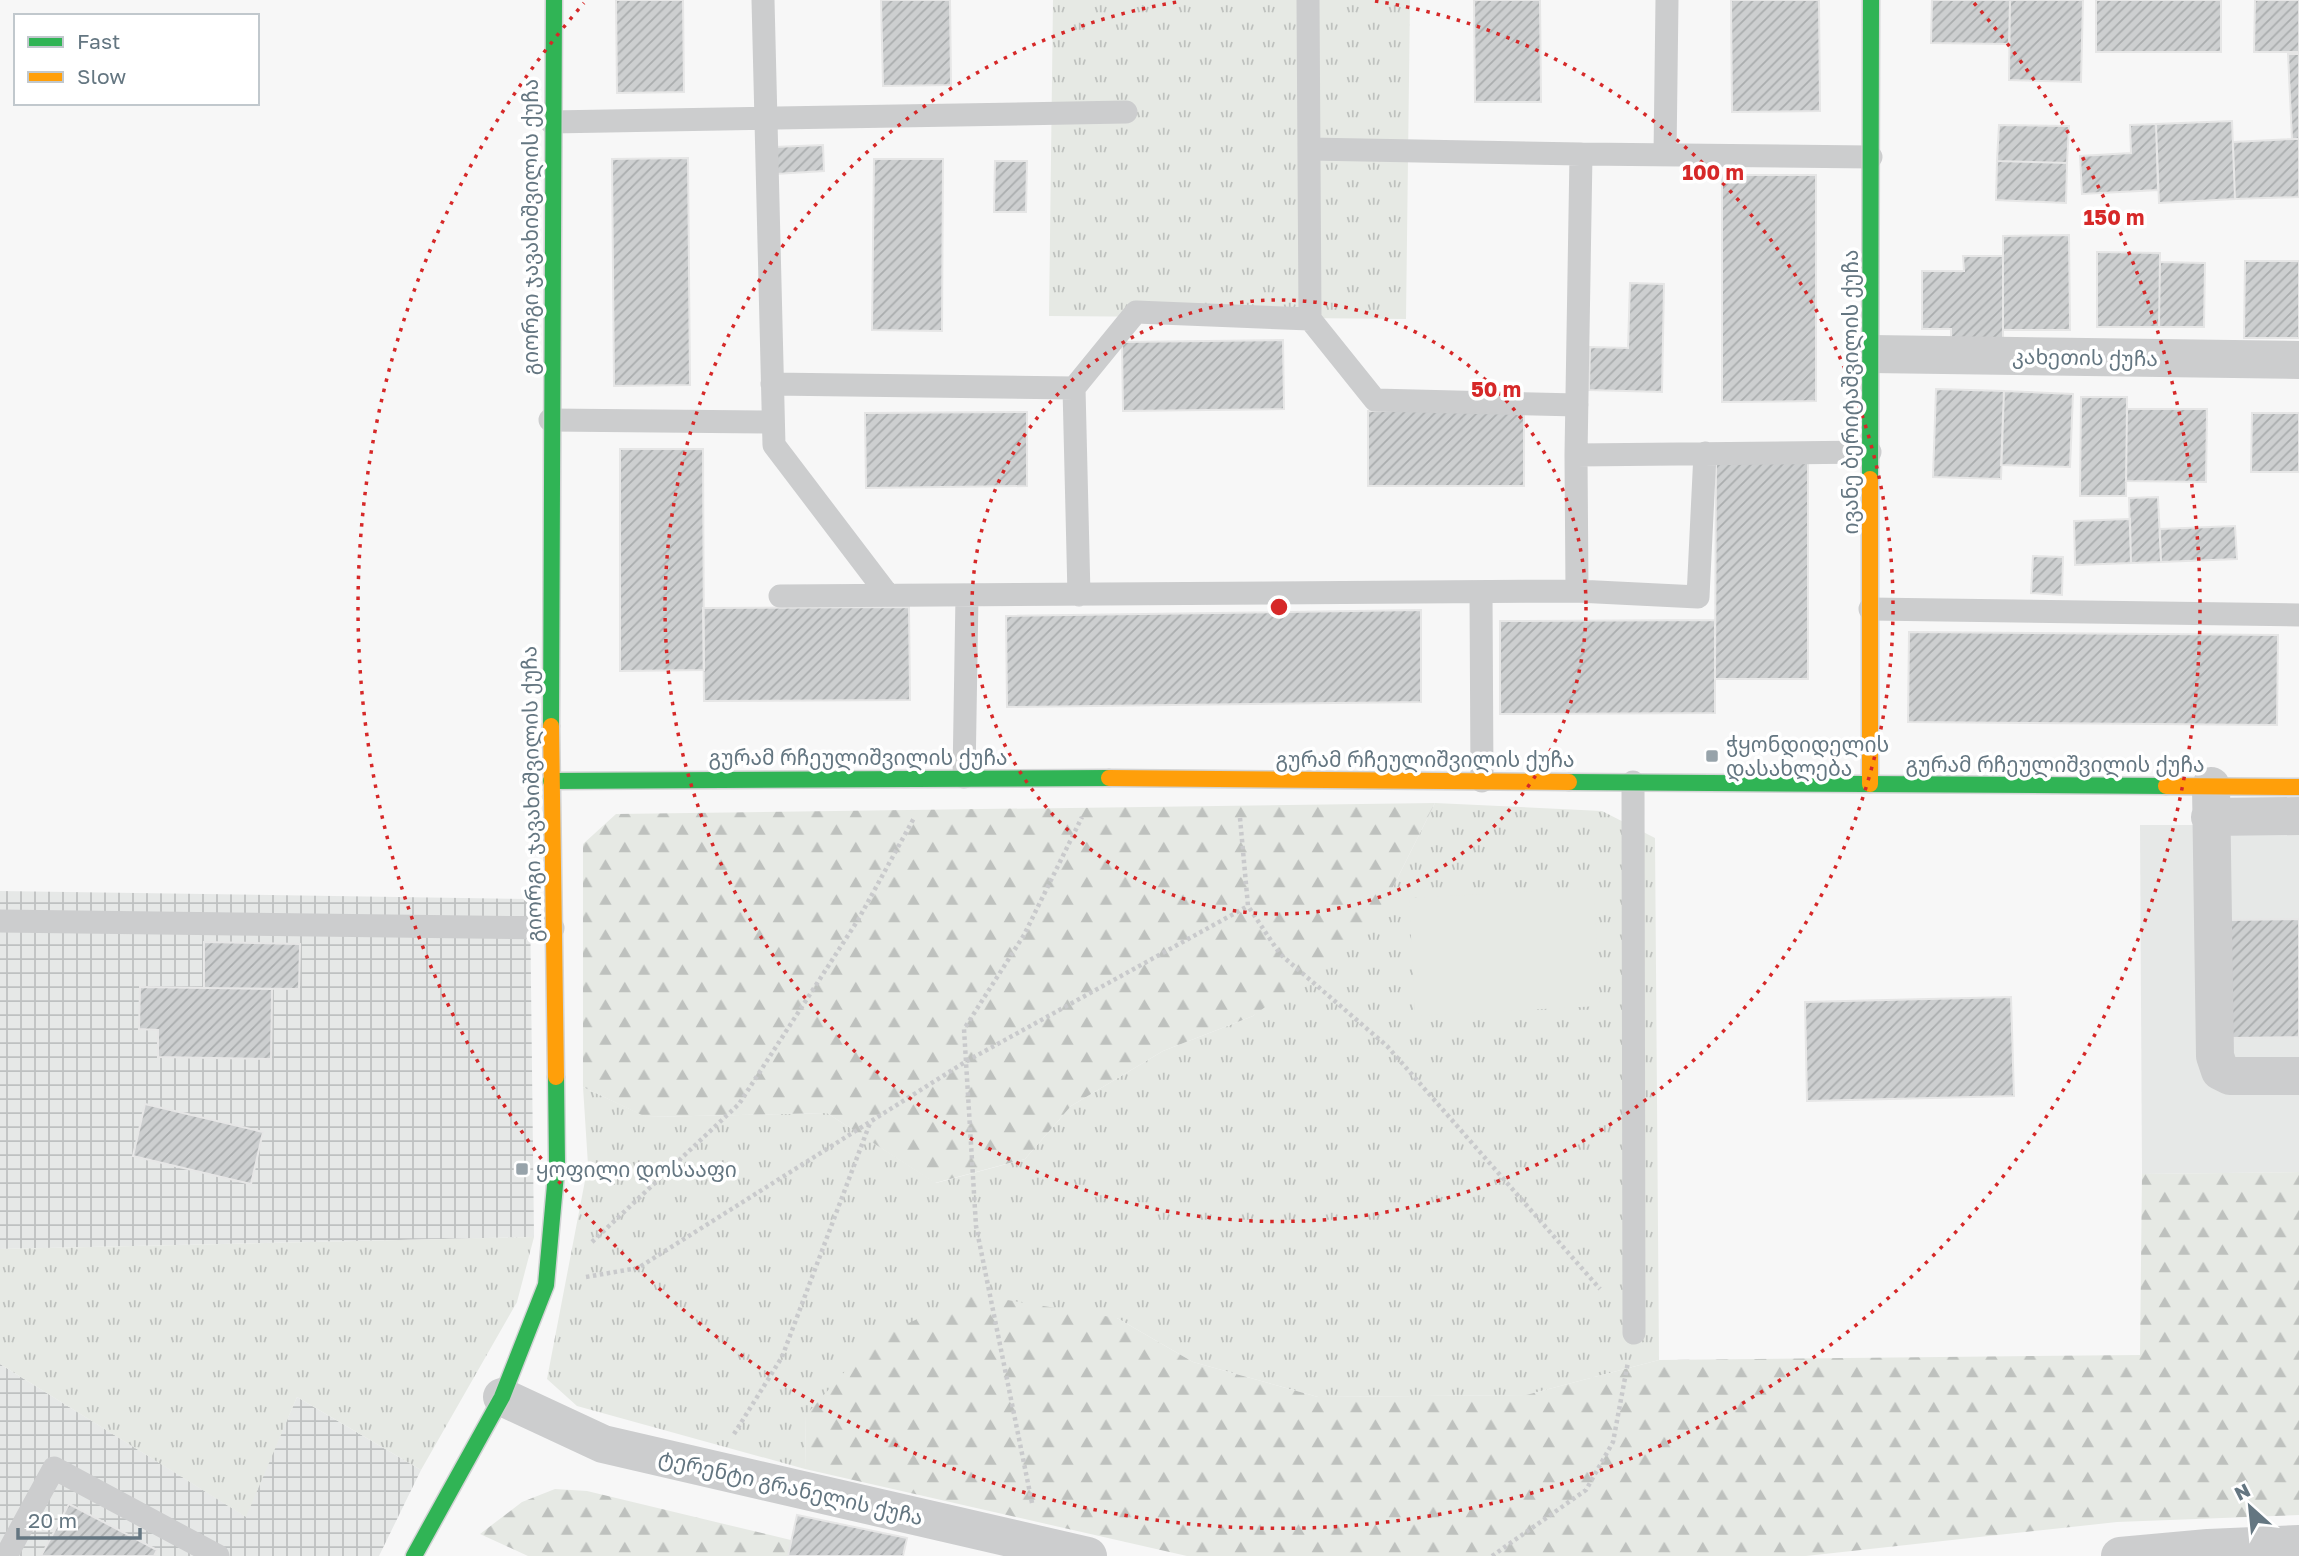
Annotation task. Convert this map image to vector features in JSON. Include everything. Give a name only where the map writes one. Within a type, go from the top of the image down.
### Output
[{"type":"street","name":"გიორგი ჯავახიშვილის ქუჩა","points":[[414,1556],[502,1397],[546,1285],[557,1163],[551,781],[550,421],[554,0]]},
{"type":"street","name":"ივანე ბერიტაშვილის ქუჩა","points":[[1870,784],[1871,0]]},
{"type":"street","name":"კახეთის ქუჩა","points":[[1871,354],[2299,360]]},
{"type":"street","name":"გურამ რჩეულიშვილის ქუჩა","points":[[551,781],[964,776],[1870,784],[2211,802],[2299,787]]},
{"type":"street","points":[[2299,816],[2211,802],[2215,1056],[2220,1071],[2230,1076],[2299,1076]]},
{"type":"street","name":"ტერენტი გრანელის ქუჩა","points":[[502,1397],[603,1444],[1088,1556]]},
{"type":"street","points":[[2120,1556],[2299,1544]]},
{"type":"lane","points":[[763,0],[774,445],[888,595]]},
{"type":"lane","points":[[1308,0],[1310,318],[1375,400],[1577,405]]},
{"type":"lane","points":[[1665,155],[1667,0]]},
{"type":"lane","points":[[551,122],[1126,113]]},
{"type":"lane","points":[[1308,149],[1871,158]]},
{"type":"lane","points":[[1577,591],[1576,454],[1581,154]]},
{"type":"lane","points":[[1079,594],[1074,388],[1136,312],[1310,318]]},
{"type":"lane","points":[[772,384],[1074,388]]},
{"type":"lane","points":[[550,421],[773,422]]},
{"type":"lane","points":[[780,596],[1577,591],[1698,597],[1705,453]]},
{"type":"lane","points":[[1576,454],[1870,453]]},
{"type":"lane","points":[[1481,592],[1482,781]]},
{"type":"lane","points":[[964,776],[967,595]]},
{"type":"lane","points":[[1870,609],[2299,615]]},
{"type":"lane","points":[[1633,782],[1634,1333]]},
{"type":"lane","points":[[0,921],[553,928]]},
{"type":"lane","points":[[6,1556],[54,1468],[218,1556]]},
{"type":"path","points":[[546,1285],[739,1104],[858,920],[936,777]]},
{"type":"path","points":[[1041,1545],[976,1227],[964,1029],[1024,935],[1102,778]]},
{"type":"path","points":[[1236,779],[1248,906],[1280,954],[1395,1056],[1573,1255],[1634,1333],[1613,1443],[1586,1490],[1492,1556]]},
{"type":"path","points":[[546,1285],[638,1268],[965,1062],[1248,906]]},
{"type":"path","points":[[712,1469],[782,1357],[870,1122]]},
{"type":"shaded area","points":[[2140,825],[2299,825],[2299,1172],[2142,1174]]},
{"type":"shaded area","points":[[0,891],[530,899],[534,1237],[0,1249]]},
{"type":"shaded area","points":[[0,1364],[245,1516],[297,1397],[421,1470],[379,1556],[0,1556]]},
{"type":"green space","points":[[1053,0],[1410,0],[1406,319],[1049,316]]},
{"type":"green space","points":[[1435,803],[1602,811],[1655,838],[1659,1360],[1526,1395],[1318,1397],[1193,1362],[1117,1318],[806,1415],[805,1469],[577,1406],[547,1379],[588,1165],[583,1087],[647,1117],[827,1113],[936,1183],[1025,1159],[1071,1106],[1163,1051],[1253,1016],[1392,889]]},
{"type":"green space","points":[[1435,803],[1392,889],[1360,937],[1253,1016],[1163,1051],[1071,1106],[1025,1159],[935,1183],[827,1113],[646,1117],[583,1087],[583,844],[616,814]]},
{"type":"green space","points":[[1594,888],[1600,1006],[1415,1016],[1409,898]]},
{"type":"green space","points":[[2299,1172],[2299,1515],[2117,1522],[1806,1556],[1187,1556],[805,1469],[806,1415],[873,1340],[970,1294],[1117,1318],[1193,1362],[1318,1397],[1526,1395],[1659,1360],[2140,1355],[2142,1174]]},
{"type":"green space","points":[[534,1237],[517,1302],[421,1470],[297,1397],[246,1517],[0,1364],[0,1249]]},
{"type":"green space","points":[[555,1489],[587,1491],[799,1542],[796,1556],[528,1556],[480,1534],[522,1502]]},
{"type":"building","points":[[616,0],[683,0],[684,92],[617,93]]},
{"type":"building","points":[[881,0],[950,0],[951,85],[883,86]]},
{"type":"building","points":[[1474,0],[1540,0],[1541,102],[1475,102]]},
{"type":"building","points":[[1731,0],[1819,0],[1820,111],[1732,112]]},
{"type":"building","points":[[1932,0],[2010,0],[2009,44],[1931,43]]},
{"type":"building","points":[[2010,0],[2083,0],[2081,82],[2009,80]]},
{"type":"building","points":[[2096,0],[2221,0],[2221,52],[2096,52]]},
{"type":"building","points":[[2255,0],[2299,0],[2299,52],[2254,52]]},
{"type":"building","points":[[2288,54],[2299,54],[2299,139],[2292,139]]},
{"type":"building","points":[[2232,121],[2235,199],[2159,203],[2156,124]]},
{"type":"building","points":[[2156,124],[2158,190],[2082,194],[2080,156],[2131,153],[2130,125]]},
{"type":"building","points":[[1999,125],[2069,126],[2067,163],[1997,161]]},
{"type":"building","points":[[2299,139],[2299,197],[2235,199],[2233,142]]},
{"type":"building","points":[[823,145],[824,171],[775,174],[774,147]]},
{"type":"building","points":[[688,158],[690,385],[614,386],[612,159]]},
{"type":"building","points":[[874,159],[943,159],[942,331],[872,330]]},
{"type":"building","points":[[995,161],[1027,161],[1026,212],[994,212]]},
{"type":"building","points":[[1997,161],[2067,163],[2066,203],[1996,200]]},
{"type":"building","points":[[1722,175],[1816,175],[1816,401],[1722,402]]},
{"type":"building","points":[[2069,235],[2070,330],[2003,330],[2003,236]]},
{"type":"building","points":[[2097,252],[2160,253],[2159,327],[2097,327]]},
{"type":"building","points":[[1963,256],[2003,256],[2003,340],[1951,340],[1951,329],[1922,329],[1922,271],[1964,271]]},
{"type":"building","points":[[2245,261],[2299,261],[2299,338],[2244,338]]},
{"type":"building","points":[[2160,262],[2205,263],[2204,327],[2159,327]]},
{"type":"building","points":[[1630,283],[1664,284],[1662,392],[1589,390],[1590,347],[1628,348]]},
{"type":"building","points":[[1283,340],[1284,409],[1123,411],[1122,342]]},
{"type":"building","points":[[1936,389],[2004,391],[2001,479],[1933,477]]},
{"type":"building","points":[[2004,391],[2073,394],[2070,467],[2001,465]]},
{"type":"building","points":[[2081,397],[2127,397],[2126,496],[2080,496]]},
{"type":"building","points":[[2127,409],[2207,409],[2206,482],[2126,481]]},
{"type":"building","points":[[1524,410],[1524,486],[1368,486],[1368,411]]},
{"type":"building","points":[[1027,412],[1027,486],[866,488],[865,413]]},
{"type":"building","points":[[2252,413],[2299,413],[2299,472],[2251,472]]},
{"type":"building","points":[[620,449],[703,449],[704,670],[620,671]]},
{"type":"building","points":[[1716,460],[1808,460],[1808,679],[1715,679]]},
{"type":"building","points":[[2158,497],[2161,562],[2131,563],[2129,498]]},
{"type":"building","points":[[2130,519],[2131,563],[2075,565],[2074,521]]},
{"type":"building","points":[[2235,526],[2237,559],[2161,562],[2160,529]]},
{"type":"building","points":[[2033,556],[2063,557],[2062,595],[2031,593]]},
{"type":"building","points":[[909,607],[910,700],[704,701],[703,608]]},
{"type":"building","points":[[1421,610],[1421,702],[1007,707],[1006,616]]},
{"type":"building","points":[[1715,620],[1715,713],[1500,714],[1500,621]]},
{"type":"building","points":[[1909,632],[2278,635],[2277,725],[1908,722]]},
{"type":"building","points":[[2299,919],[2299,1037],[2230,1038],[2229,920]]},
{"type":"building","points":[[204,942],[300,944],[299,989],[204,988]]},
{"type":"building","points":[[140,987],[272,989],[271,1059],[158,1057],[158,1030],[139,1029]]},
{"type":"building","points":[[2011,997],[2014,1096],[1807,1101],[1805,1002]]},
{"type":"building","points":[[145,1104],[263,1132],[251,1184],[133,1156]]},
{"type":"building","points":[[69,1504],[157,1550],[154,1556],[41,1556]]},
{"type":"building","points":[[797,1515],[907,1538],[903,1556],[788,1556]]},
{"type":"traffic: fast","points":[[551,726],[554,0]]},
{"type":"traffic: fast","points":[[1870,479],[1871,0]]},
{"type":"traffic: fast","points":[[551,781],[1109,778]]},
{"type":"traffic: fast","points":[[1569,782],[2166,786]]},
{"type":"traffic: fast","points":[[414,1556],[502,1397],[546,1285],[557,1163],[556,1077]]},
{"type":"traffic: slow","points":[[1870,479],[1870,784]]},
{"type":"traffic: slow","points":[[551,726],[556,1077]]},
{"type":"traffic: slow","points":[[1109,778],[1569,782]]},
{"type":"traffic: slow","points":[[2166,786],[2299,787]]},
{"type":"place","name":"ჭყონდიდელის დასახლება","points":[[1712,756]]},
{"type":"place","name":"ყოფილი დოსააფი","points":[[522,1169]]}]
